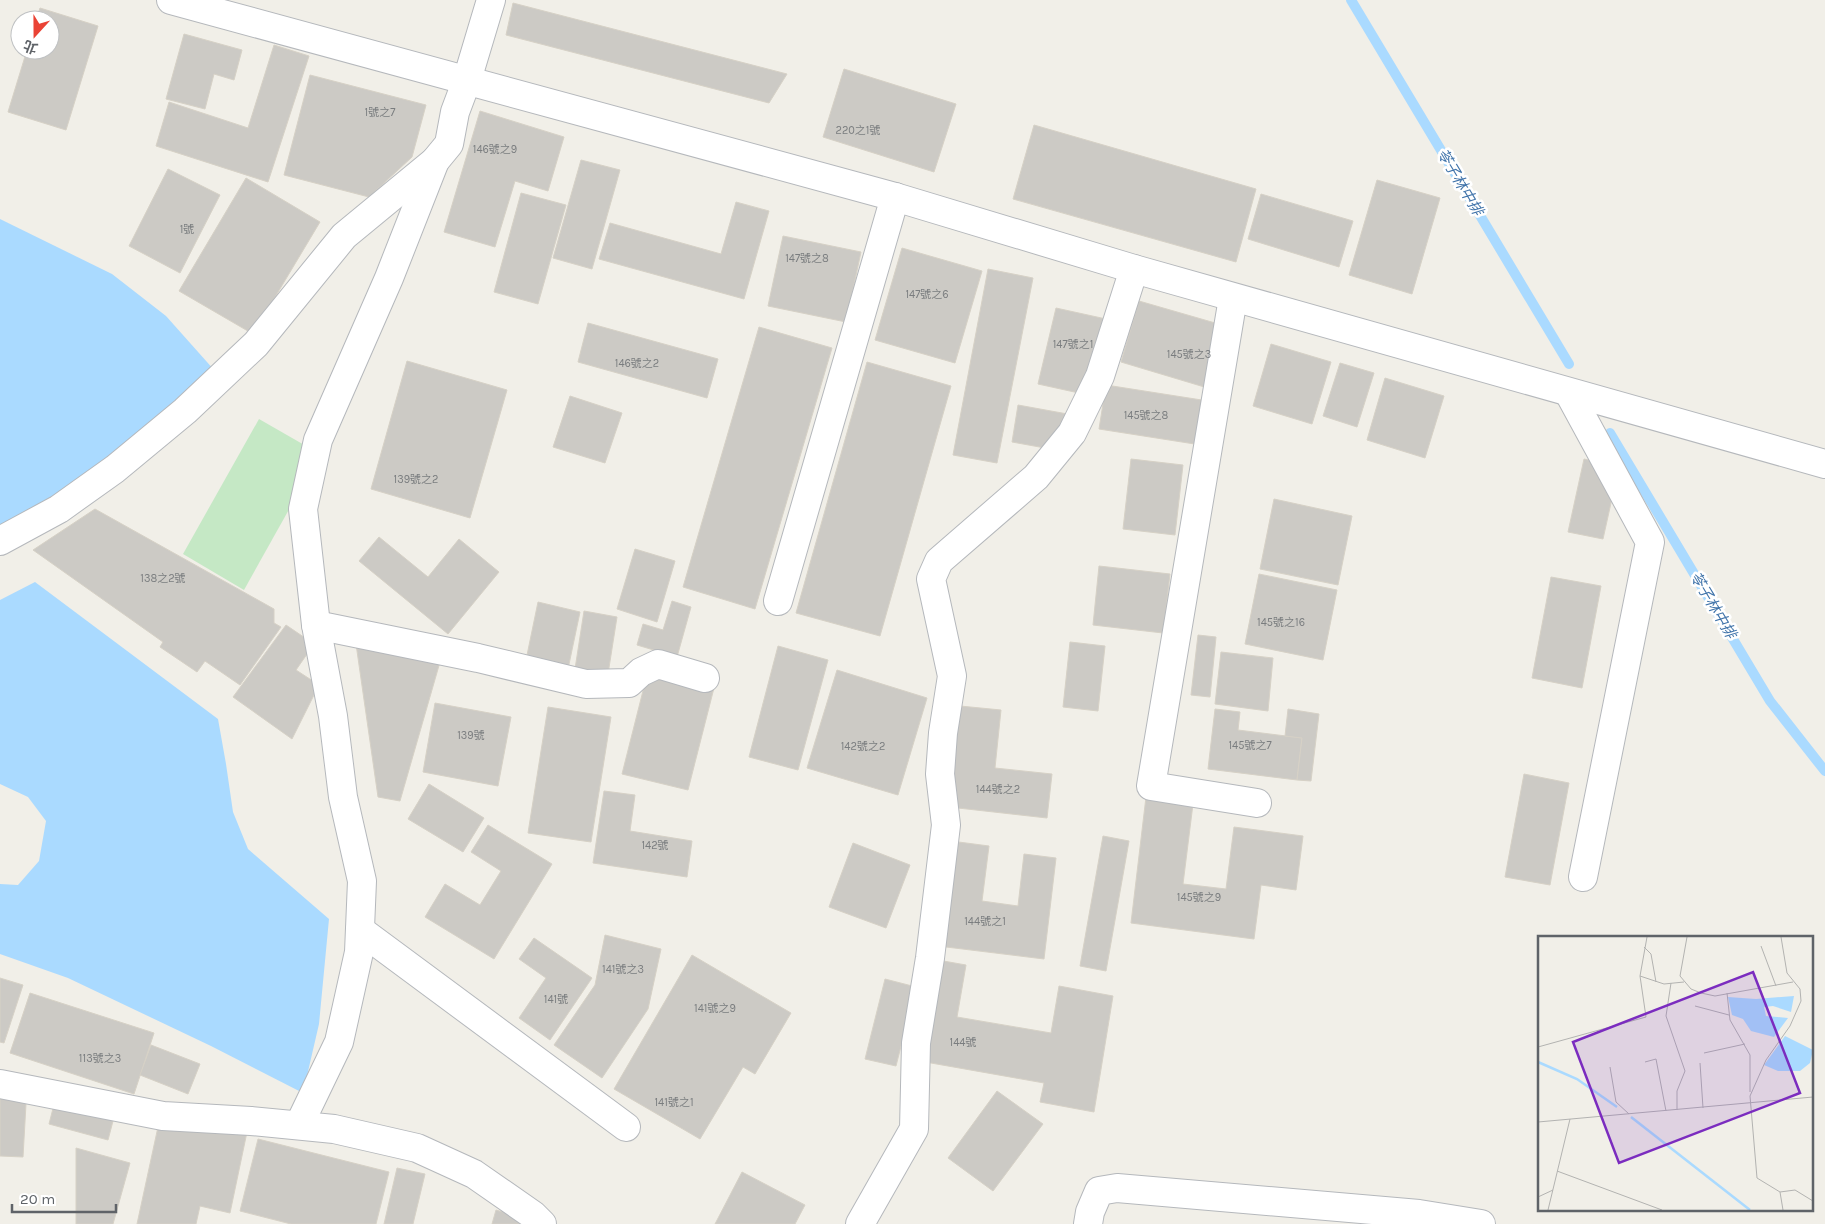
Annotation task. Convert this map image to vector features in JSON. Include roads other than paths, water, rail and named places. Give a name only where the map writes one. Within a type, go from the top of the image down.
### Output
[{"type":"street","points":[[171,0],[896,198],[1233,298],[1825,464]]},
{"type":"street","points":[[0,541],[67,503],[115,469],[185,410],[256,344],[344,236],[434,161],[449,144],[454,112],[467,80],[491,0]]},
{"type":"street","points":[[299,1126],[338,1042],[359,952],[362,881],[343,797],[333,716],[316,625],[303,509],[318,440],[389,278],[434,161]]},
{"type":"street","points":[[778,601],[896,198]]},
{"type":"street","points":[[860,1224],[914,1130],[916,1043],[930,958],[946,825],[940,774],[943,733],[952,676],[931,579],[939,562],[1036,477],[1072,433],[1100,376],[1134,269]]},
{"type":"street","points":[[1233,298],[1151,786],[1258,803]]},
{"type":"street","points":[[1569,392],[1650,542],[1584,877]]},
{"type":"street","points":[[316,625],[478,658],[586,684],[629,683],[641,672],[658,664],[705,678]]},
{"type":"street","points":[[360,930],[626,1127]]},
{"type":"street","points":[[0,1084],[163,1116],[334,1129],[417,1148],[474,1174],[533,1215],[542,1224]]},
{"type":"street","points":[[1088,1224],[1090,1212],[1099,1191],[1116,1188],[1419,1214],[1480,1224]]},
{"type":"water","points":[[0,219],[112,274],[166,316],[215,371],[103,465],[15,519],[0,526]]},
{"type":"water","points":[[35,582],[218,719],[233,812],[248,849],[329,919],[319,1024],[303,1093],[211,1046],[68,978],[0,954],[0,884],[18,885],[39,861],[46,821],[28,797],[0,784],[0,600]]},
{"type":"waterway","name":"苓子林中排","points":[[1351,0],[1569,364]]},
{"type":"waterway","name":"苓子林中排","points":[[1610,433],[1770,701],[1825,771]]}]
